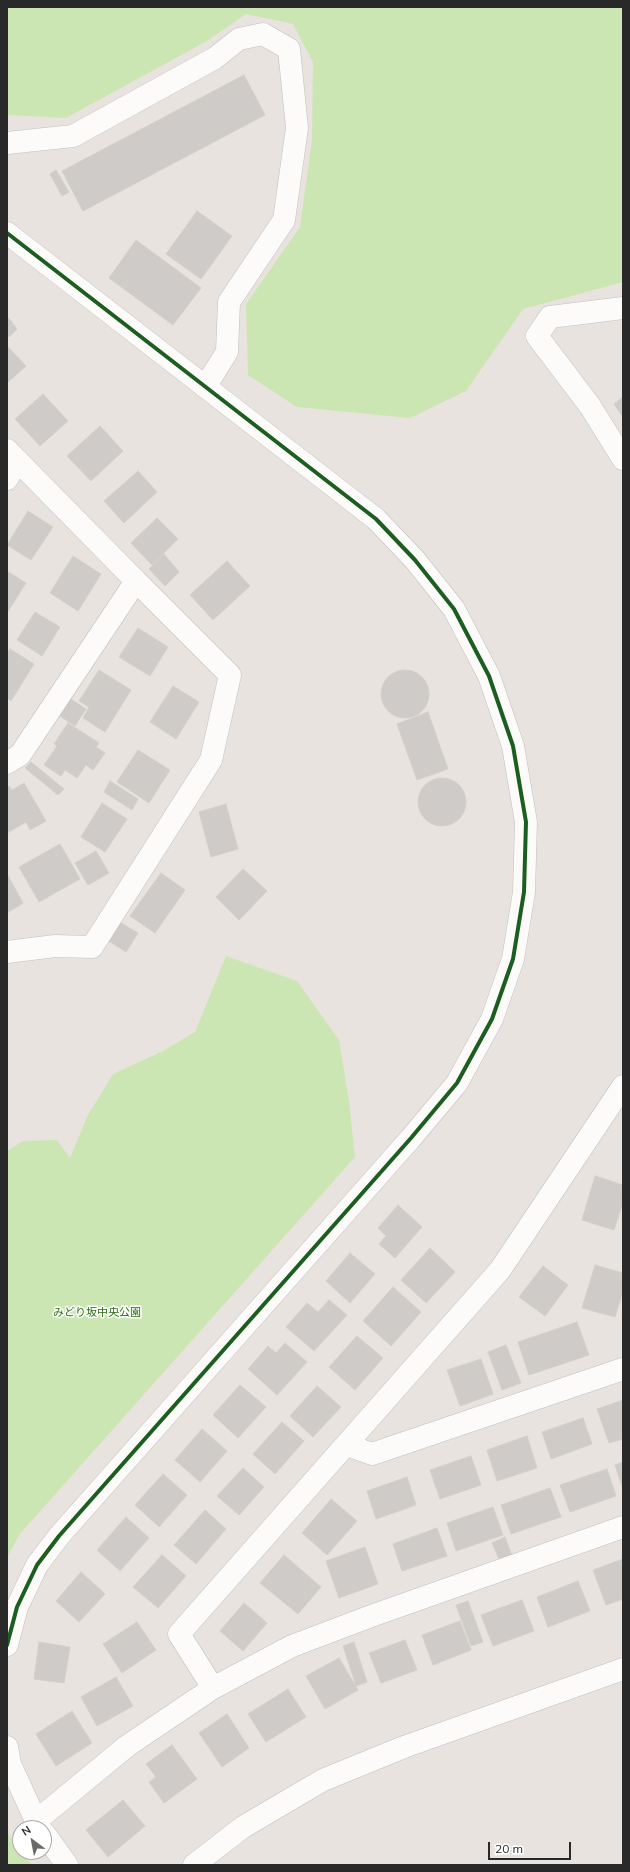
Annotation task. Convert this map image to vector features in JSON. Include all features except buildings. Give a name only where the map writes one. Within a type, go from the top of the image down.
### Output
[{"type":"street","points":[[7,144],[73,136],[215,58],[239,39],[263,34],[289,49],[297,128],[284,220],[229,302],[227,352],[205,387]]},
{"type":"street","points":[[7,233],[376,519],[415,560],[454,609],[489,676],[513,746],[526,822],[524,892],[513,959],[492,1019],[457,1083],[411,1138],[60,1536],[37,1565],[17,1607],[7,1646]]},
{"type":"street","points":[[623,308],[550,317],[537,336],[590,406],[623,459]]},
{"type":"street","points":[[7,952],[55,946],[92,946],[211,760],[230,675],[136,581],[11,463]]},
{"type":"street","points":[[7,763],[20,755],[136,581]]},
{"type":"street","points":[[212,1688],[179,1634],[500,1270],[622,1089]]},
{"type":"street","points":[[347,1445],[372,1454],[623,1369]]},
{"type":"street","points":[[48,1820],[127,1746],[212,1688],[292,1646],[374,1615],[623,1527]]},
{"type":"street","points":[[194,1865],[243,1827],[323,1780],[404,1747],[623,1668]]},
{"type":"street","points":[[7,1747],[10,1764],[37,1820]]},
{"type":"street","points":[[52,1844],[67,1865]]},
{"type":"green space","points":[[7,7],[623,7],[623,282],[523,309],[466,391],[410,418],[297,407],[248,375],[246,304],[300,227],[312,140],[313,62],[293,24],[246,14],[207,41],[66,118],[7,115]]},
{"type":"green space","name":"みどり坂中央公園","points":[[226,956],[297,981],[339,1040],[349,1101],[355,1157],[19,1535],[7,1558],[7,1151],[23,1141],[57,1140],[70,1158],[88,1115],[113,1074],[163,1051],[195,1032]]},
{"type":"green space","points":[[7,1831],[12,1840],[12,1860],[28,1860],[32,1865],[7,1865]]},
{"type":"cycle path","points":[[7,233],[376,519],[415,560],[454,609],[489,676],[513,746],[526,822],[524,892],[513,959],[492,1019],[457,1083],[411,1138],[59,1536],[37,1565],[17,1607],[7,1645]]}]
